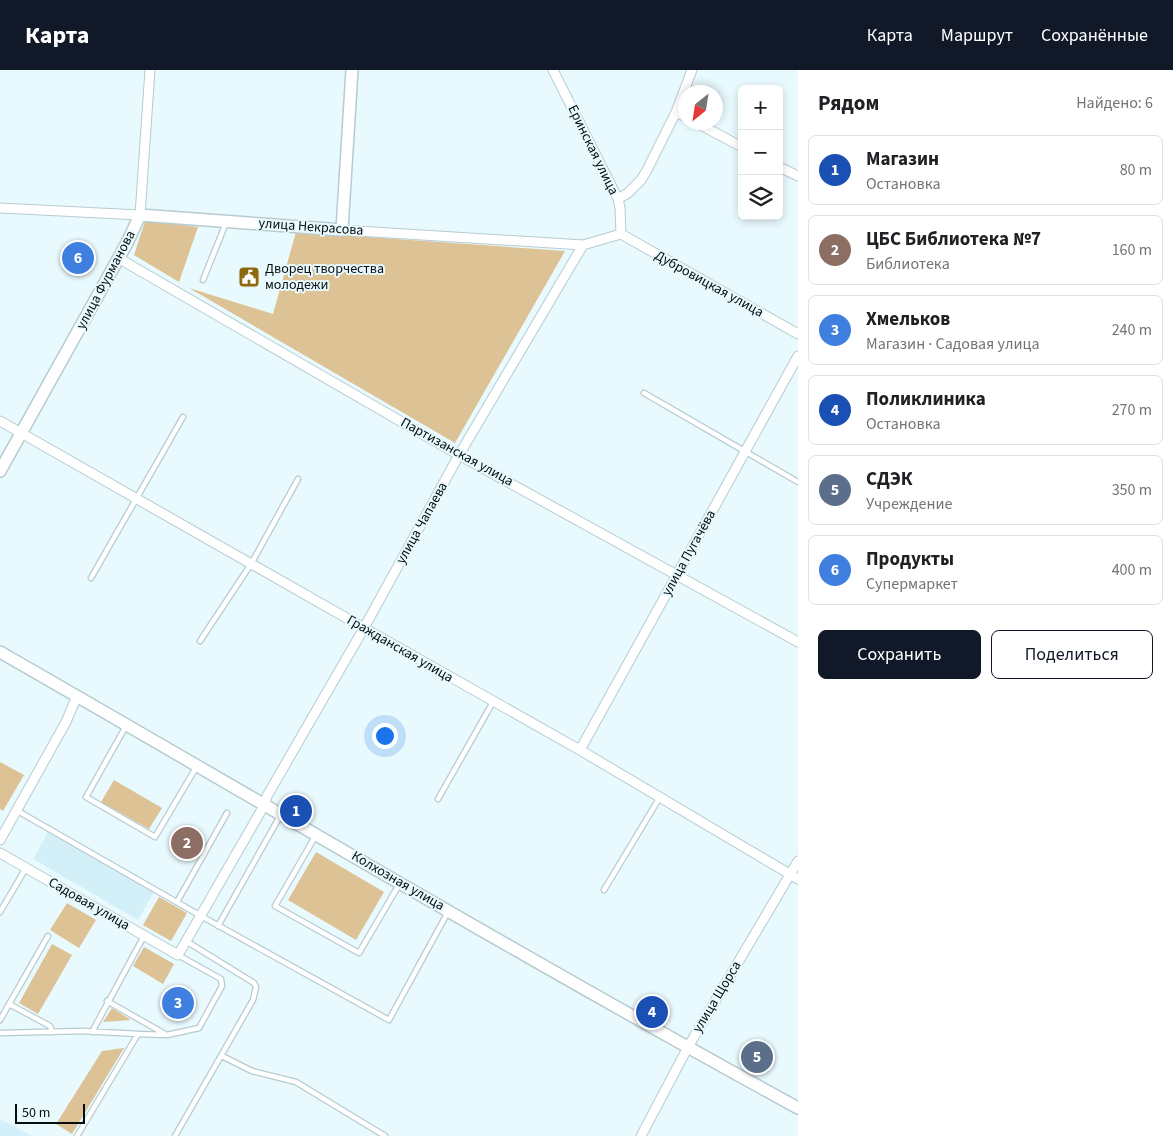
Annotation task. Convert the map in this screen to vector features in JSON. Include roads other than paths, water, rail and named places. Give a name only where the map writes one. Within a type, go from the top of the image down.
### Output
[{"type":"street","name":"улица Фурманова","points":[[0,471],[140,215],[150,70]]},
{"type":"street","points":[[342,230],[352,70]]},
{"type":"street","name":"Еринская улица","points":[[553,70],[618,199],[620,234]]},
{"type":"street","points":[[618,199],[628,193],[644,175],[676,112],[692,70]]},
{"type":"street","points":[[711,130],[738,145]]},
{"type":"street","points":[[783,168],[798,176]]},
{"type":"street","name":"улица Некрасова","points":[[0,208],[140,215],[583,245],[620,234]]},
{"type":"street","name":"Дубровицкая улица","points":[[620,234],[798,334]]},
{"type":"street","name":"улица Чапаева","points":[[178,955],[364,628],[459,455],[583,245]]},
{"type":"street","name":"Партизанская улица","points":[[118,258],[459,455],[798,642]]},
{"type":"street","name":"улица Пугачёва","points":[[580,750],[798,356]]},
{"type":"street","name":"Гражданская улица","points":[[0,421],[580,750],[794,877]]},
{"type":"street","name":"Колхозная улица","points":[[0,652],[449,911],[798,1108]]},
{"type":"street","points":[[0,840],[66,722],[77,696]]},
{"type":"street","name":"Садовая улица","points":[[0,853],[178,955]]},
{"type":"street","name":"улица Щорса","points":[[641,1136],[688,1047],[794,877],[798,861]]},
{"type":"lane","points":[[203,280],[226,221]]},
{"type":"lane","points":[[644,394],[798,482]]},
{"type":"lane","points":[[91,578],[183,417]]},
{"type":"lane","points":[[200,641],[251,564],[298,479]]},
{"type":"lane","points":[[438,800],[493,702]]},
{"type":"lane","points":[[127,724],[86,796],[155,837],[197,765]]},
{"type":"lane","points":[[604,890],[660,797]]},
{"type":"lane","points":[[16,810],[218,926],[389,1020],[449,911]]},
{"type":"lane","points":[[177,902],[227,813]]},
{"type":"lane","points":[[218,926],[282,814]]},
{"type":"lane","points":[[317,834],[275,906],[359,953],[400,882]]},
{"type":"lane","points":[[0,912],[26,868]]},
{"type":"lane","points":[[0,1020],[48,936]]},
{"type":"lane","points":[[92,1032],[107,1001],[144,936]]},
{"type":"lane","points":[[175,1136],[253,1000],[256,987],[254,983],[186,941]]},
{"type":"lane","points":[[0,1033],[92,1032],[166,1035],[199,1028],[222,986],[222,979],[178,955]]},
{"type":"lane","points":[[107,1001],[166,1035]]},
{"type":"lane","points":[[10,1004],[50,1026],[52,1032]]},
{"type":"lane","points":[[77,1136],[138,1034]]},
{"type":"lane","points":[[222,1056],[252,1071],[296,1082],[385,1136]]},
{"type":"place","name":"Продукты","points":[[78,258]]},
{"type":"place","name":"Дворец творчества молодежи","points":[[249,277]]},
{"type":"place","name":"Магазин","points":[[296,811]]},
{"type":"place","name":"ЦБС Библиотека №7","points":[[187,843]]},
{"type":"place","name":"Хмельков","points":[[178,1003]]},
{"type":"place","name":"Поликлиника","points":[[652,1012]]},
{"type":"place","name":"СДЭК","points":[[757,1057]]}]
